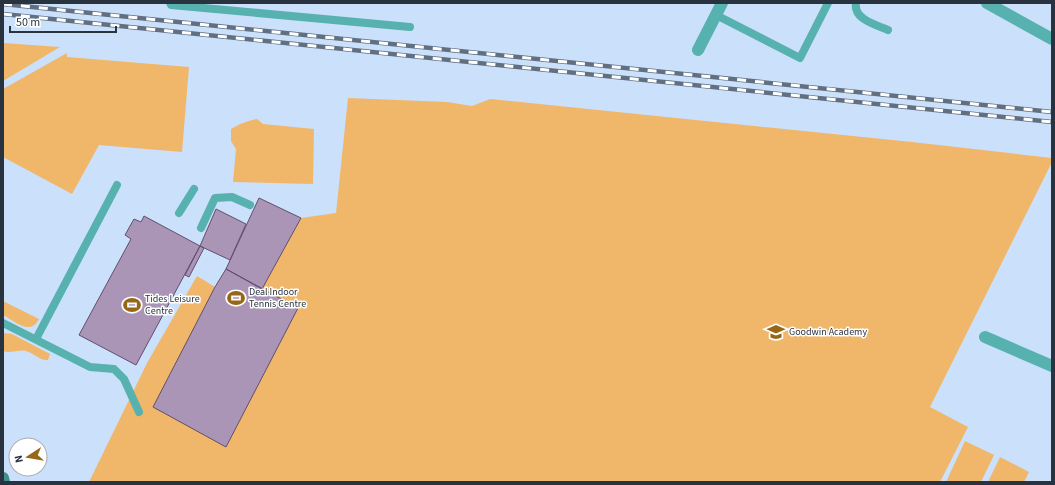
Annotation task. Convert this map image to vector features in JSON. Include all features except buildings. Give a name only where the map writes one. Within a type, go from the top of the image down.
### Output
[{"type":"street","points":[[698,50],[722,3]]},
{"type":"street","points":[[987,3],[1052,39]]},
{"type":"street","points":[[985,337],[1051,364]]},
{"type":"street","points":[[3,478],[4,482]]},
{"type":"lane","points":[[170,3],[170,5],[410,27]]},
{"type":"lane","points":[[716,15],[800,58],[828,3]]},
{"type":"lane","points":[[856,3],[856,10],[862,18],[888,30]]},
{"type":"lane","points":[[36,339],[117,185]]},
{"type":"lane","points":[[179,213],[194,189]]},
{"type":"lane","points":[[201,228],[215,198],[232,197],[250,205]]},
{"type":"lane","points":[[3,323],[90,367],[114,369],[124,379],[139,412]]},
{"type":"shaded area","points":[[3,43],[60,47],[3,81]]},
{"type":"shaded area","points":[[67,53],[67,57],[189,67],[182,152],[99,145],[72,194],[3,157],[3,89]]},
{"type":"shaded area","points":[[348,98],[447,102],[472,106],[490,99],[912,142],[1052,158],[1052,162],[930,407],[968,427],[940,482],[89,482],[147,363],[197,276],[215,287],[226,269],[262,289],[301,218],[336,213]]},
{"type":"shaded area","points":[[257,119],[263,124],[314,129],[313,184],[233,182],[236,149],[231,141],[231,129],[243,123]]},
{"type":"shaded area","points":[[3,301],[39,319],[31,327],[18,324],[3,315]]},
{"type":"shaded area","points":[[3,333],[12,334],[50,354],[48,360],[42,359],[26,351],[3,351]]},
{"type":"shaded area","points":[[965,441],[994,455],[981,482],[946,482]]},
{"type":"shaded area","points":[[1000,457],[1029,472],[1024,482],[988,482]]},
{"type":"railway","points":[[3,4],[1052,112]]},
{"type":"railway","points":[[3,14],[1052,122]]},
{"type":"place","name":"Deal Indoor Tennis Centre","points":[[236,298]]},
{"type":"place","name":"Tides Leisure Centre","points":[[132,305]]},
{"type":"place","name":"Goodwin Academy","points":[[776,332]]}]
